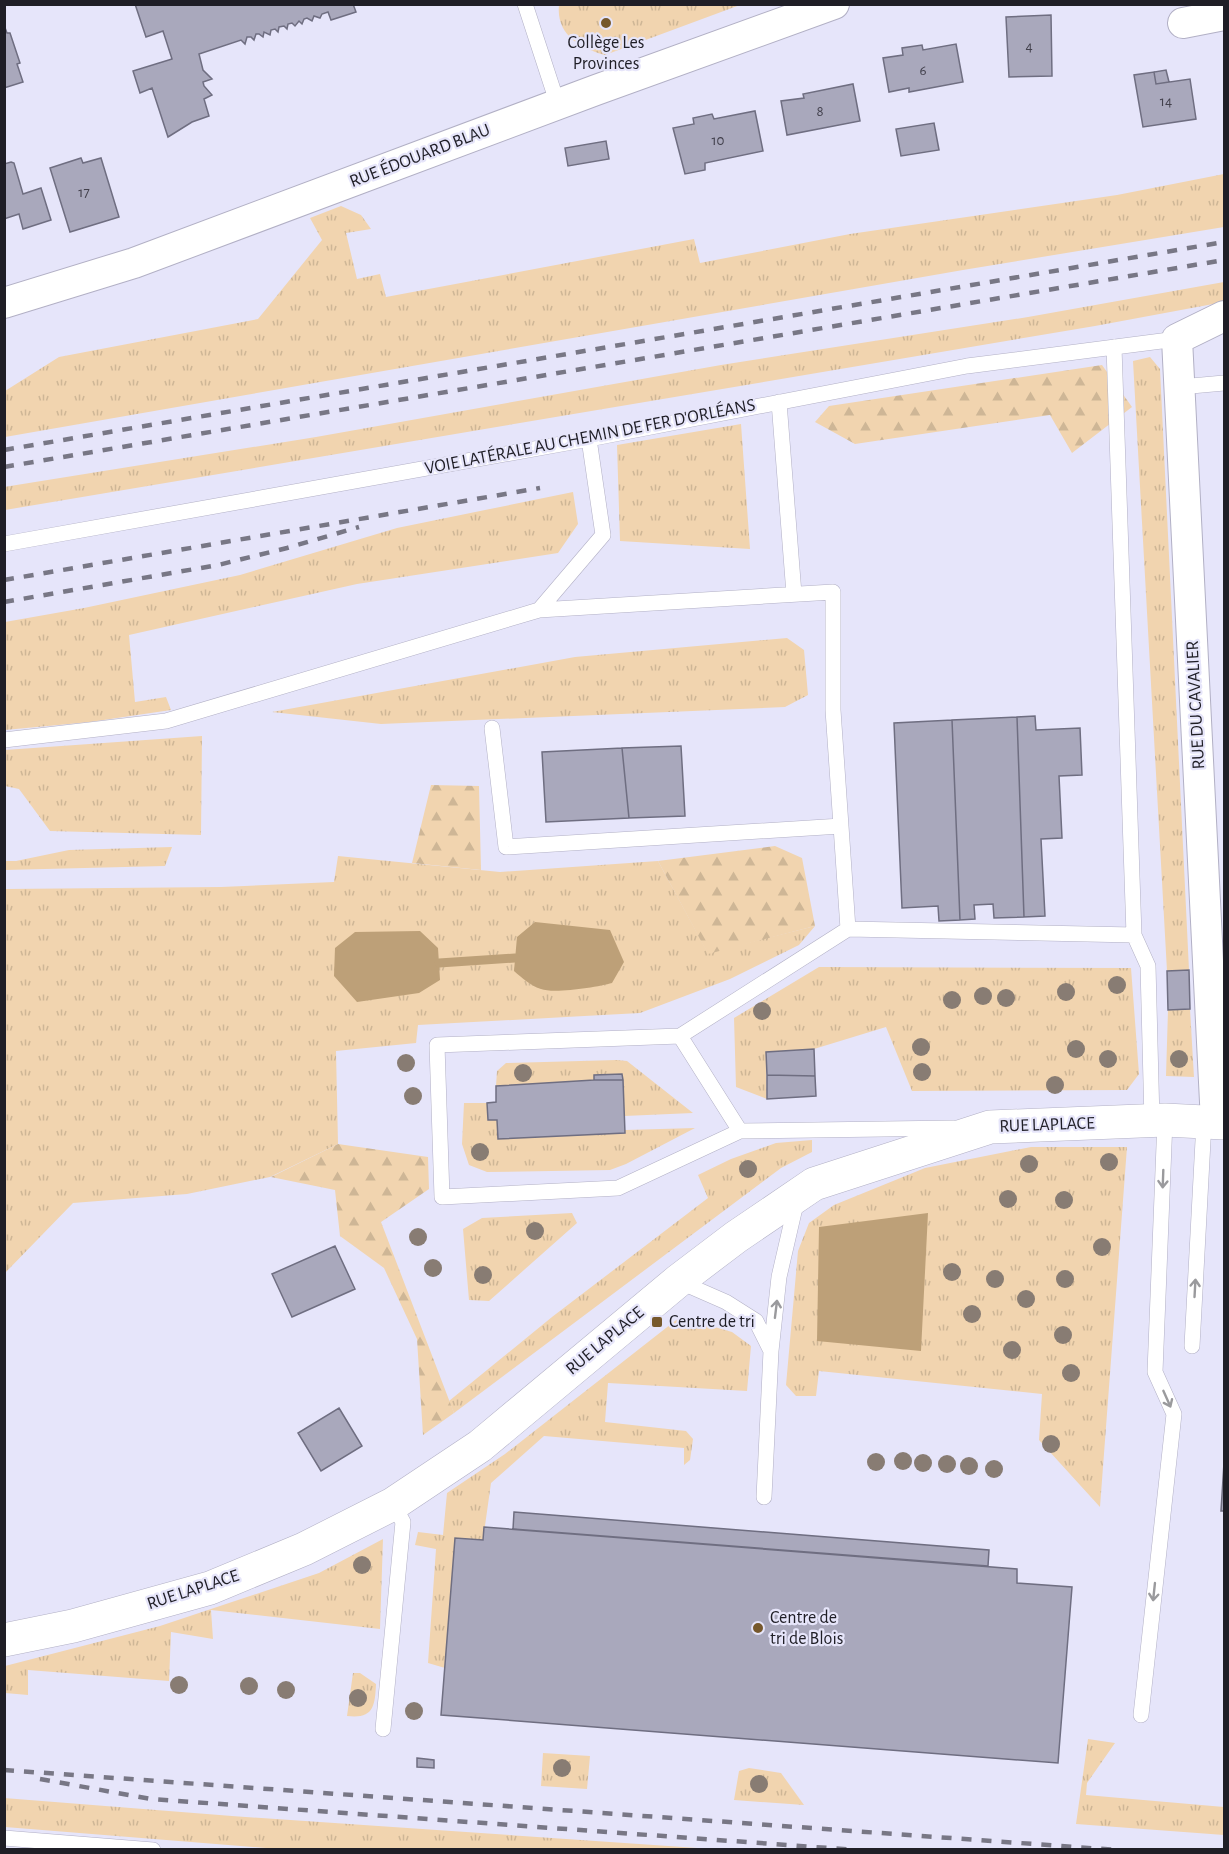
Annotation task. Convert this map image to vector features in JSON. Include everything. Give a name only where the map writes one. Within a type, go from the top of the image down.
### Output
[{"type":"street","name":"RUE ÉDOUARD BLAU","points":[[4,303],[134,263],[834,4]]},
{"type":"street","points":[[1183,23],[1224,15]]},
{"type":"street","points":[[1177,339],[1224,316]]},
{"type":"street","name":"RUE DU CAVALIER","points":[[1177,339],[1215,1122]]},
{"type":"street","name":"RUE LAPLACE","points":[[4,1640],[73,1626],[210,1587],[304,1549],[393,1504],[480,1446],[678,1281],[736,1237],[814,1184],[990,1127],[1159,1121],[1215,1122]]},
{"type":"lane","points":[[525,4],[558,105]]},
{"type":"lane","name":"VOIE LATÉRALE AU CHEMIN DE FER D'ORLÉANS","points":[[4,544],[589,439],[968,366],[1177,339]]},
{"type":"lane","points":[[1114,348],[1134,935],[1148,966],[1159,1121],[1155,1372],[1174,1414],[1141,1715]]},
{"type":"lane","points":[[1180,387],[1224,382]]},
{"type":"lane","points":[[779,402],[794,594]]},
{"type":"lane","points":[[539,610],[603,535],[589,439]]},
{"type":"lane","points":[[4,740],[166,722],[539,610],[833,592],[833,710],[848,929]]},
{"type":"lane","points":[[492,728],[506,846],[841,826]]},
{"type":"lane","points":[[990,1127],[740,1131],[618,1188],[442,1197],[437,1045],[680,1036],[848,929],[1134,935]]},
{"type":"lane","points":[[680,1036],[740,1131]]},
{"type":"lane","points":[[1192,1346],[1215,1122]]},
{"type":"lane","points":[[764,1497],[771,1351],[779,1277],[798,1197]]},
{"type":"lane","points":[[678,1281],[726,1302],[756,1320],[771,1351]]},
{"type":"lane","points":[[383,1729],[403,1522],[393,1504]]},
{"type":"lane","points":[[4,1838],[153,1850]]},
{"type":"green space","points":[[559,4],[740,5],[605,55],[578,44],[565,32],[559,15]]},
{"type":"green space","points":[[1224,174],[1224,227],[963,270],[5,437],[5,391],[59,357],[258,319],[322,240],[310,218],[341,206],[361,215],[371,229],[346,233],[357,279],[380,274],[386,297],[694,239],[700,263],[850,234],[1117,195]]},
{"type":"green space","points":[[1224,282],[1224,302],[1095,326],[5,510],[4,487],[316,437],[721,365],[1028,317]]},
{"type":"green space","points":[[1150,357],[1160,369],[1189,970],[1167,971],[1133,361]]},
{"type":"green space","points":[[1102,365],[1132,407],[1072,453],[1050,415],[855,444],[815,422],[829,406]]},
{"type":"green space","points":[[741,424],[750,549],[620,541],[617,445]]},
{"type":"green space","points":[[573,492],[578,524],[558,553],[357,584],[129,635],[135,702],[166,697],[171,710],[90,722],[5,730],[5,622],[240,575],[397,528]]},
{"type":"green space","points":[[787,638],[804,650],[808,695],[785,707],[381,724],[272,712],[575,657]]},
{"type":"green space","points":[[202,736],[201,835],[50,831],[19,789],[5,786],[5,750]]},
{"type":"green space","points":[[431,785],[479,786],[481,870],[412,863]]},
{"type":"green space","points":[[775,846],[802,858],[815,926],[708,954],[658,861]]},
{"type":"green space","points":[[172,847],[165,866],[5,870],[5,861],[16,861],[69,850]]},
{"type":"green space","points":[[338,856],[500,872],[658,861],[708,953],[815,926],[799,945],[730,979],[640,1013],[418,1025],[416,1043],[336,1051],[338,1144],[270,1177],[187,1194],[73,1203],[5,1273],[5,889],[221,887],[334,882]]},
{"type":"green space","points":[[819,967],[1131,968],[1139,1074],[1127,1090],[912,1091],[886,1027],[814,1049],[766,1052],[767,1099],[736,1087],[734,1018]]},
{"type":"green space","points":[[1190,1009],[1194,1077],[1166,1076],[1168,1010]]},
{"type":"green space","points":[[627,1061],[693,1113],[624,1116],[622,1074],[594,1075],[594,1081],[496,1086],[497,1071],[506,1063]]},
{"type":"green space","points":[[464,1103],[487,1103],[488,1120],[497,1120],[498,1139],[625,1133],[625,1130],[695,1128],[610,1170],[487,1172],[469,1165],[462,1144]]},
{"type":"green space","points":[[812,1140],[812,1152],[781,1168],[454,1413],[449,1401],[552,1317],[708,1198],[698,1175],[731,1159],[776,1143]]},
{"type":"green space","points":[[338,1144],[428,1157],[429,1189],[381,1222],[454,1413],[423,1435],[417,1339],[384,1268],[340,1236],[335,1190],[271,1177]]},
{"type":"green space","points":[[1031,1147],[1127,1147],[1100,1507],[1039,1440],[1042,1394],[819,1371],[816,1396],[796,1396],[786,1385],[798,1251],[809,1223],[834,1205],[925,1168]]},
{"type":"green space","points":[[572,1213],[577,1223],[489,1301],[469,1300],[463,1229],[482,1218]]},
{"type":"green space","points":[[680,1317],[732,1332],[751,1346],[747,1391],[608,1383],[605,1422],[686,1431],[693,1439],[690,1460],[684,1465],[684,1448],[544,1436],[491,1483],[483,1540],[455,1539],[445,1668],[428,1663],[436,1549],[415,1545],[418,1532],[443,1535],[447,1493],[505,1454]]},
{"type":"green space","points":[[383,1539],[380,1629],[211,1610],[213,1639],[171,1632],[169,1681],[28,1670],[28,1695],[5,1693],[5,1666],[160,1626],[319,1573]]},
{"type":"green space","points":[[353,1673],[360,1673],[376,1684],[375,1699],[371,1710],[367,1713],[347,1716]]},
{"type":"green space","points":[[1088,1739],[1115,1743],[1087,1783],[1086,1795],[1224,1807],[1224,1835],[1076,1824]]},
{"type":"green space","points":[[543,1753],[590,1756],[587,1789],[541,1786]]},
{"type":"green space","points":[[749,1768],[781,1773],[804,1805],[734,1800],[739,1771]]},
{"type":"green space","points":[[4,1798],[712,1849],[290,1850],[5,1827]]},
{"type":"shaded area","points":[[535,922],[610,930],[624,962],[612,983],[556,991],[537,988],[523,979],[514,971],[517,937]]},
{"type":"shaded area","points":[[420,931],[438,948],[440,980],[419,993],[357,1002],[334,976],[335,948],[355,932]]},
{"type":"shaded area","points":[[928,1213],[921,1351],[817,1341],[819,1227]]},
{"type":"building","points":[[135,4],[353,4],[356,12],[331,20],[328,12],[322,14],[320,18],[314,16],[312,21],[304,19],[302,24],[299,21],[295,26],[292,23],[288,24],[287,29],[284,26],[279,27],[278,32],[275,29],[271,30],[270,35],[264,32],[263,37],[256,34],[254,40],[247,37],[245,44],[241,40],[199,54],[203,70],[212,79],[203,82],[212,95],[204,99],[209,116],[192,122],[168,137],[152,88],[140,93],[133,71],[172,59],[163,31],[146,37]]},
{"type":"building","points":[[1051,15],[1052,76],[1009,77],[1006,17]]},
{"type":"building","points":[[4,25],[7,33],[10,33],[20,63],[17,64],[23,82],[4,88]]},
{"type":"building","points":[[956,44],[963,82],[909,92],[909,88],[889,92],[883,58],[903,55],[902,48],[922,45],[923,50]]},
{"type":"building","points":[[1166,70],[1169,82],[1156,84],[1154,72]]},
{"type":"building","points":[[1154,72],[1156,84],[1190,79],[1196,119],[1143,127],[1134,75]]},
{"type":"building","points":[[853,84],[860,121],[787,135],[781,101],[804,98],[803,94]]},
{"type":"building","points":[[755,111],[763,151],[705,163],[705,170],[685,174],[673,128],[694,124],[693,118],[712,114],[714,119]]},
{"type":"building","points":[[934,123],[939,150],[901,156],[896,129]]},
{"type":"building","points":[[606,141],[609,159],[568,166],[565,148]]},
{"type":"building","points":[[81,158],[83,163],[101,158],[119,217],[70,232],[50,168]]},
{"type":"building","points":[[14,163],[23,194],[41,188],[51,220],[23,229],[19,214],[4,219],[4,164]]},
{"type":"building","points":[[1035,716],[1036,730],[1080,728],[1082,775],[1059,776],[1062,838],[1041,839],[1045,916],[1024,917],[1017,717]]},
{"type":"building","points":[[1017,717],[1024,917],[994,918],[993,904],[974,905],[975,919],[960,920],[952,720]]},
{"type":"building","points":[[952,720],[960,920],[939,921],[938,906],[902,908],[894,723]]},
{"type":"building","points":[[681,746],[685,816],[629,818],[622,748]]},
{"type":"building","points":[[622,748],[629,818],[546,822],[542,752]]},
{"type":"building","points":[[1189,970],[1190,1009],[1168,1010],[1167,971]]},
{"type":"building","points":[[814,1049],[815,1076],[767,1075],[766,1052]]},
{"type":"building","points":[[622,1074],[623,1080],[594,1080],[594,1075]]},
{"type":"building","points":[[767,1075],[815,1076],[816,1096],[767,1099]]},
{"type":"building","points":[[623,1080],[625,1133],[498,1139],[497,1120],[488,1120],[487,1103],[496,1102],[496,1086]]},
{"type":"building","points":[[335,1246],[355,1289],[292,1317],[272,1274]]},
{"type":"building","points":[[339,1408],[362,1446],[321,1471],[298,1433]]},
{"type":"building","points":[[1224,1463],[1224,1511],[1221,1511]]},
{"type":"building","points":[[514,1512],[989,1550],[988,1566],[513,1529]]},
{"type":"building","name":"Centre de tri de Blois","points":[[484,1527],[1017,1569],[1017,1583],[1072,1587],[1058,1763],[441,1715],[455,1538],[483,1540]]},
{"type":"building","points":[[417,1758],[434,1760],[434,1768],[417,1767]]},
{"type":"waterway","points":[[439,963],[515,958]]},
{"type":"railway","points":[[4,450],[1224,242]]},
{"type":"railway","points":[[4,467],[1224,260]]},
{"type":"railway","points":[[4,580],[540,488]]},
{"type":"railway","points":[[4,602],[218,565],[359,527]]},
{"type":"railway","points":[[4,1770],[1117,1850]]},
{"type":"railway","points":[[40,1779],[151,1799],[856,1850]]},
{"type":"place","name":"Collège Les Provinces","points":[[606,23]]},
{"type":"place","name":"Centre de tri","points":[[657,1322]]},
{"type":"place","name":"Centre de tri de Blois","points":[[758,1628]]}]
